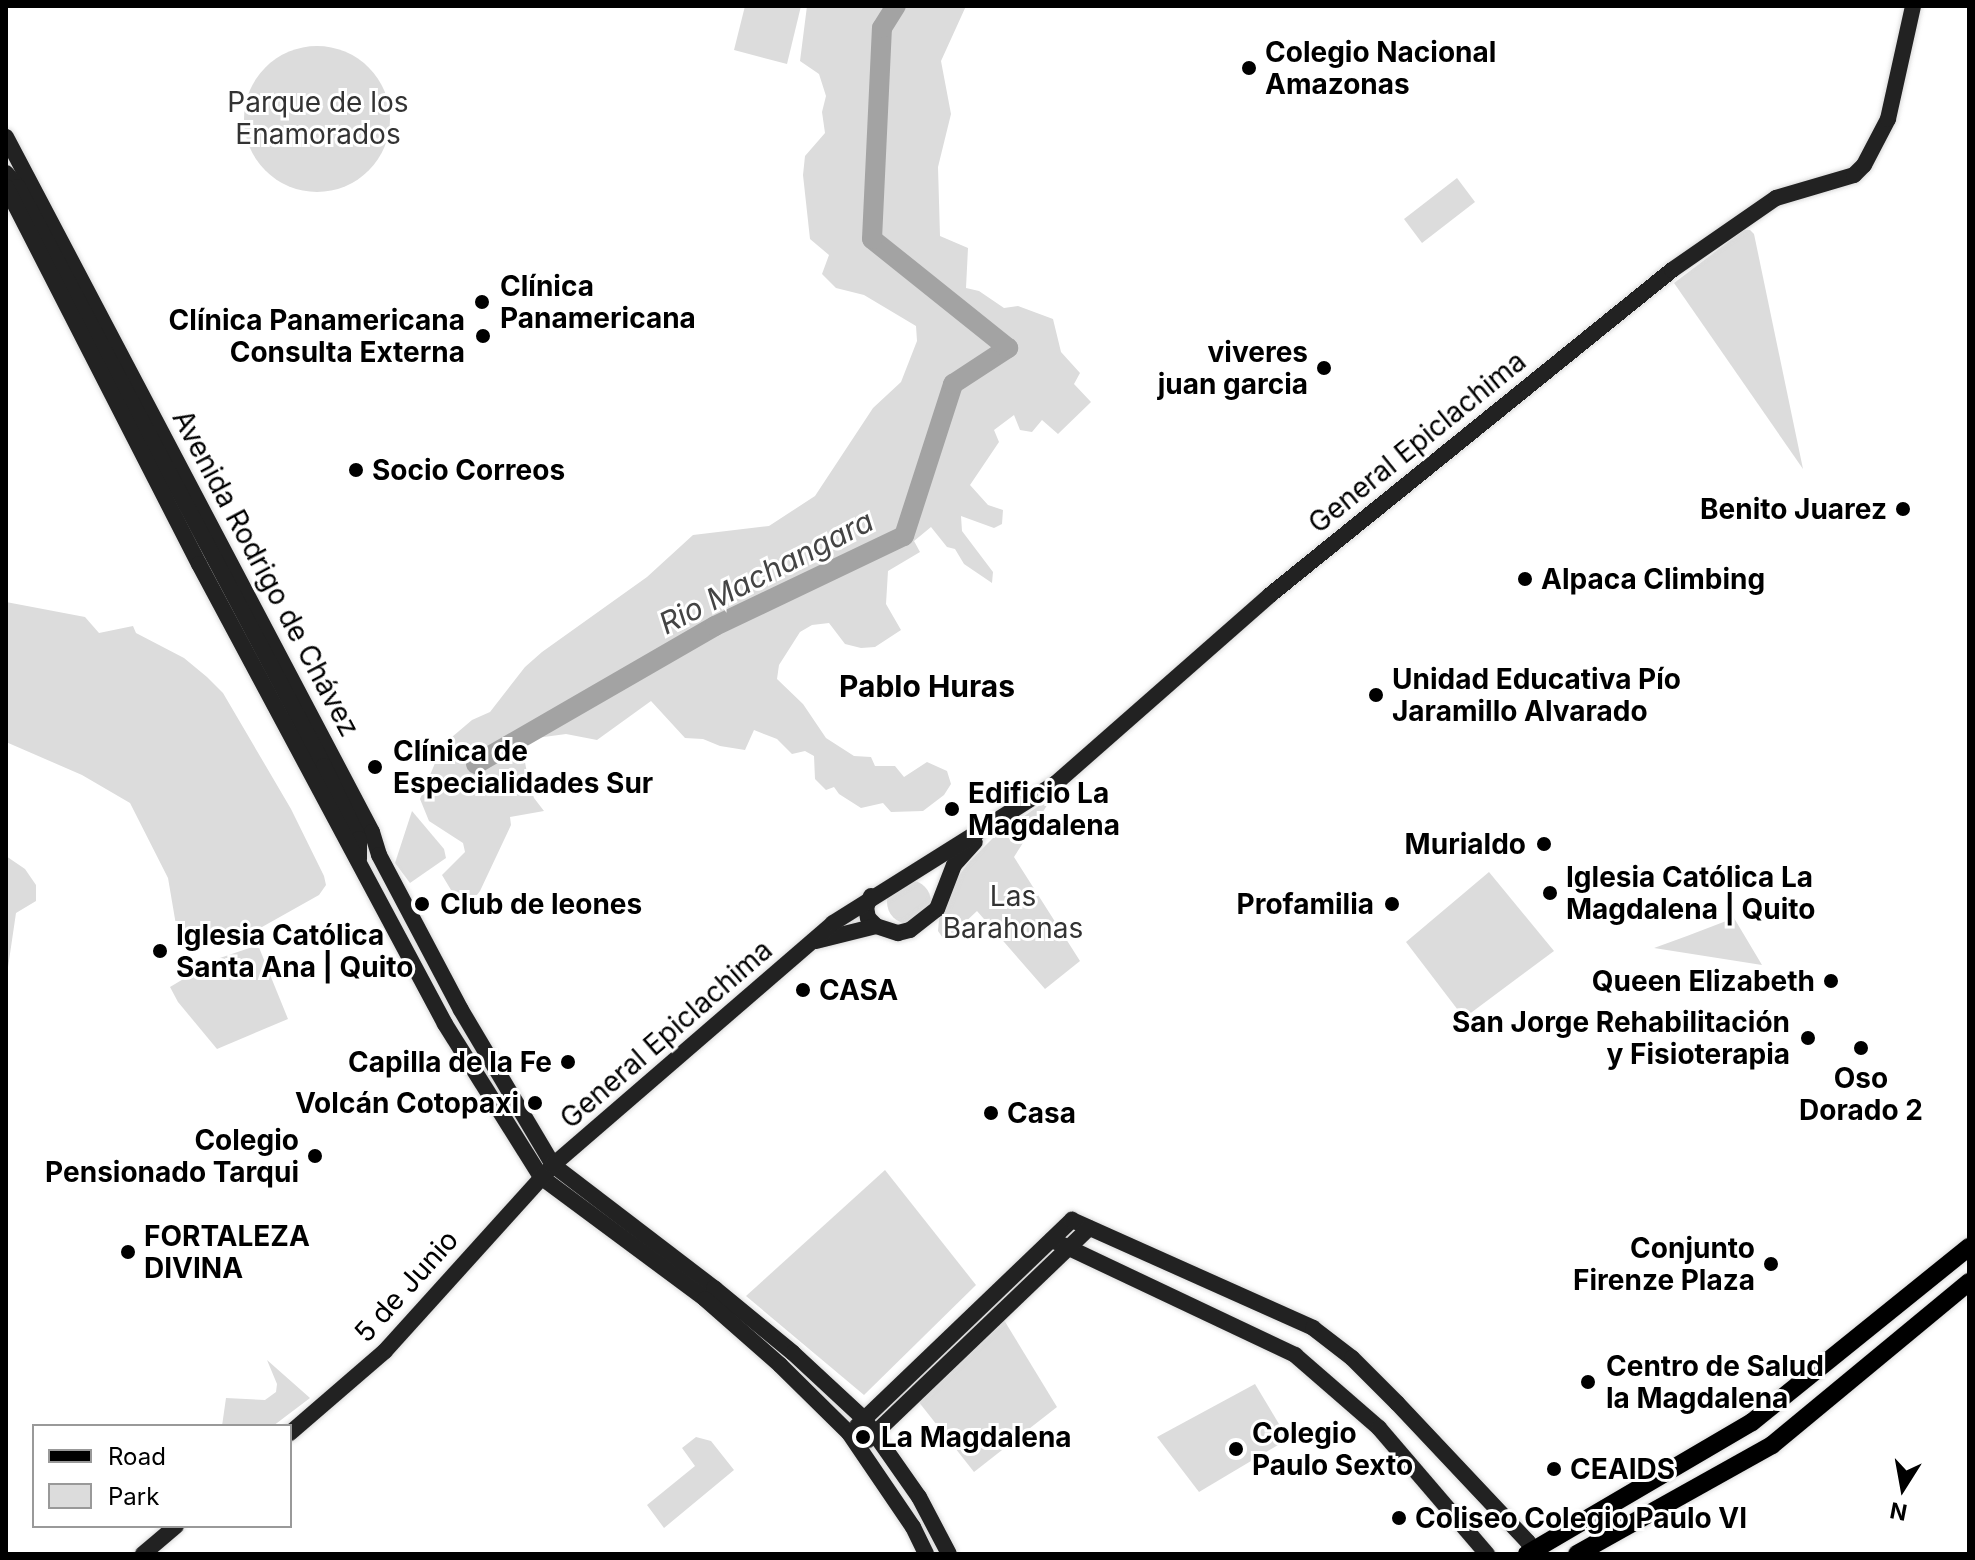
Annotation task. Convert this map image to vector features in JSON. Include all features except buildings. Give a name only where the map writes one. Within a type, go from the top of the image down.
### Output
[{"type":"main road","points":[[1531,1553],[1752,1422],[1969,1247]]},
{"type":"main road","points":[[1577,1554],[1772,1445],[1969,1282]]},
{"type":"street","name":"General Epiclachima","points":[[905,877],[1055,784],[1270,595],[1672,270],[1776,198],[1854,175],[1864,165],[1888,119],[1913,6]]},
{"type":"street","name":"Avenida Rodrigo de Chávez","points":[[8,142],[12,187],[359,839],[379,855]]},
{"type":"street","name":"Avenida Rodrigo de Chávez","points":[[8,142],[547,1171],[714,1288],[793,1353],[865,1420],[927,1509],[949,1554]]},
{"type":"street","name":"Avenida Rodrigo de Chávez","points":[[6,173],[199,564],[445,1024],[547,1171],[705,1299],[849,1433],[913,1527],[926,1554]]},
{"type":"street","name":"General Epiclachima","points":[[940,897],[954,865],[985,830]]},
{"type":"street","name":"Avenida Rodrigo de Chávez","points":[[359,839],[359,865]]},
{"type":"street","points":[[924,876],[936,885],[940,897],[937,909],[910,930],[898,933],[876,926],[868,918],[866,907],[871,896],[905,877],[924,876]]},
{"type":"street","name":"General Epiclachima","points":[[547,1171],[871,896]]},
{"type":"street","name":"General Epiclachima","points":[[814,942],[876,926]]},
{"type":"street","name":"5 de Junio","points":[[292,1431],[385,1351],[547,1171]]},
{"type":"street","points":[[849,1433],[1072,1220],[1313,1328],[1352,1358],[1397,1403],[1531,1553]]},
{"type":"street","points":[[859,1448],[1089,1228]]},
{"type":"street","points":[[1052,1240],[1295,1355],[1379,1428],[1487,1554]]},
{"type":"street","points":[[887,1490],[904,1475]]},
{"type":"street","points":[[143,1554],[174,1528]]},
{"type":"green space","points":[[745,6],[801,6],[787,64],[734,50]]},
{"type":"green space","points":[[807,6],[966,6],[941,61],[951,114],[938,167],[940,236],[968,248],[966,288],[979,291],[1004,308],[1018,306],[1053,319],[1061,352],[1080,373],[1074,384],[1091,402],[1058,434],[1042,420],[1032,432],[1020,430],[1014,415],[994,430],[999,442],[970,485],[988,505],[1003,510],[1002,524],[994,528],[961,516],[962,531],[993,572],[992,583],[964,564],[955,549],[947,547],[931,527],[914,541],[920,552],[888,571],[886,604],[901,630],[875,647],[861,648],[845,644],[829,623],[812,625],[800,632],[779,665],[777,679],[803,704],[826,738],[854,756],[871,757],[875,766],[895,766],[904,777],[927,762],[947,771],[951,784],[944,795],[923,811],[891,812],[883,803],[861,808],[839,794],[834,787],[826,790],[815,779],[814,756],[805,751],[792,754],[777,739],[754,730],[745,750],[720,746],[703,739],[685,738],[651,701],[597,740],[566,734],[529,739],[522,747],[529,783],[534,798],[544,811],[510,817],[511,825],[480,891],[467,908],[460,905],[442,875],[465,852],[463,843],[429,821],[420,799],[438,756],[452,737],[472,720],[490,712],[525,667],[542,652],[647,577],[693,535],[769,526],[815,496],[873,408],[901,382],[917,341],[916,326],[864,295],[836,288],[822,274],[829,255],[810,239],[803,175],[805,156],[825,133],[822,112],[826,96],[819,74],[800,61]]},
{"type":"green space","name":"Parque de los Enamorados","points":[[317,46],[345,52],[368,68],[384,91],[390,119],[384,147],[368,170],[345,186],[317,192],[289,186],[266,170],[250,147],[244,119],[250,91],[266,68],[289,52]]},
{"type":"green space","points":[[1457,178],[1475,202],[1422,243],[1404,219]]},
{"type":"green space","points":[[1744,230],[1754,234],[1803,469],[1674,283]]},
{"type":"green space","points":[[6,602],[85,617],[99,633],[133,626],[136,633],[184,658],[207,677],[223,693],[291,809],[324,876],[326,885],[319,895],[262,927],[210,938],[182,934],[176,925],[168,878],[130,803],[82,775],[6,742]]},
{"type":"green space","name":"Las Barahonas","points":[[1053,796],[1014,857],[1080,961],[1045,989],[977,911],[945,941],[938,931],[940,908],[969,862],[994,837]]},
{"type":"green space","points":[[412,811],[444,849],[446,858],[410,883],[395,863]]},
{"type":"green space","points":[[6,856],[25,869],[36,885],[36,901],[16,913],[6,981]]},
{"type":"green space","points":[[1489,872],[1554,951],[1464,1018],[1406,942]]},
{"type":"green space","points":[[909,880],[925,886],[931,902],[925,918],[909,924],[893,918],[887,902],[893,886]]},
{"type":"green space","points":[[1734,918],[1762,965],[1654,948],[1687,936]]},
{"type":"green space","points":[[258,945],[288,1019],[217,1049],[178,1002],[170,987],[217,959]]},
{"type":"green space","points":[[885,1170],[976,1285],[864,1395],[746,1296]]},
{"type":"green space","points":[[1004,1320],[1057,1407],[974,1472],[918,1401]]},
{"type":"green space","points":[[267,1360],[310,1398],[276,1424],[222,1424],[226,1398],[265,1400],[276,1392],[277,1384]]},
{"type":"green space","points":[[1255,1384],[1288,1439],[1199,1492],[1157,1437]]},
{"type":"green space","points":[[696,1437],[711,1441],[734,1470],[664,1528],[647,1505],[695,1466],[682,1448]]},
{"type":"waterway","name":"Rio Machangara","points":[[476,764],[715,626],[904,536],[953,384],[1008,348],[872,239],[882,28],[896,6]]},
{"type":"place","name":"Colegio Nacional Amazonas","points":[[1249,68]]},
{"type":"place","name":"Clínica Panamericana","points":[[482,302]]},
{"type":"place","name":"Clínica Panamericana Consulta Externa","points":[[483,336]]},
{"type":"place","name":"viveres juan garcia","points":[[1324,368]]},
{"type":"place","name":"Socio Correos","points":[[356,470]]},
{"type":"place","name":"Benito Juarez","points":[[1903,509]]},
{"type":"place","name":"Alpaca Climbing","points":[[1525,579]]},
{"type":"place","name":"Unidad Educativa Pío Jaramillo Alvarado","points":[[1376,695]]},
{"type":"place","name":"Clínica de Especialidades Sur","points":[[375,767]]},
{"type":"place","name":"Edificio La Magdalena","points":[[952,809]]},
{"type":"place","name":"Murialdo","points":[[1544,844]]},
{"type":"place","name":"Iglesia Católica La Magdalena | Quito","points":[[1550,893]]},
{"type":"place","name":"Club de leones","points":[[422,904]]},
{"type":"place","name":"Profamilia","points":[[1392,904]]},
{"type":"place","name":"Iglesia Católica Santa Ana | Quito","points":[[160,951]]},
{"type":"place","name":"Queen Elizabeth","points":[[1831,981]]},
{"type":"place","name":"CASA","points":[[803,990]]},
{"type":"place","name":"San Jorge Rehabilitación y Fisioterapia","points":[[1808,1038]]},
{"type":"place","name":"Oso Dorado 2","points":[[1861,1048]]},
{"type":"place","name":"Capilla de la Fe","points":[[568,1062]]},
{"type":"place","name":"Volcán Cotopaxi","points":[[535,1103]]},
{"type":"place","name":"Casa","points":[[991,1113]]},
{"type":"place","name":"Colegio Pensionado Tarqui","points":[[315,1156]]},
{"type":"place","name":"FORTALEZA DIVINA","points":[[128,1252]]},
{"type":"place","name":"Conjunto Firenze Plaza","points":[[1771,1264]]},
{"type":"place","name":"Centro de Salud la Magdalena","points":[[1588,1382]]},
{"type":"place","name":"La Magdalena","points":[[863,1437]]},
{"type":"place","name":"Colegio Paulo Sexto","points":[[1236,1449]]},
{"type":"place","name":"CEAIDS","points":[[1554,1469]]},
{"type":"place","name":"Coliseo Colegio Paulo VI","points":[[1399,1518]]},
{"type":"district","name":"Pablo Huras","points":[[927,686]]}]
